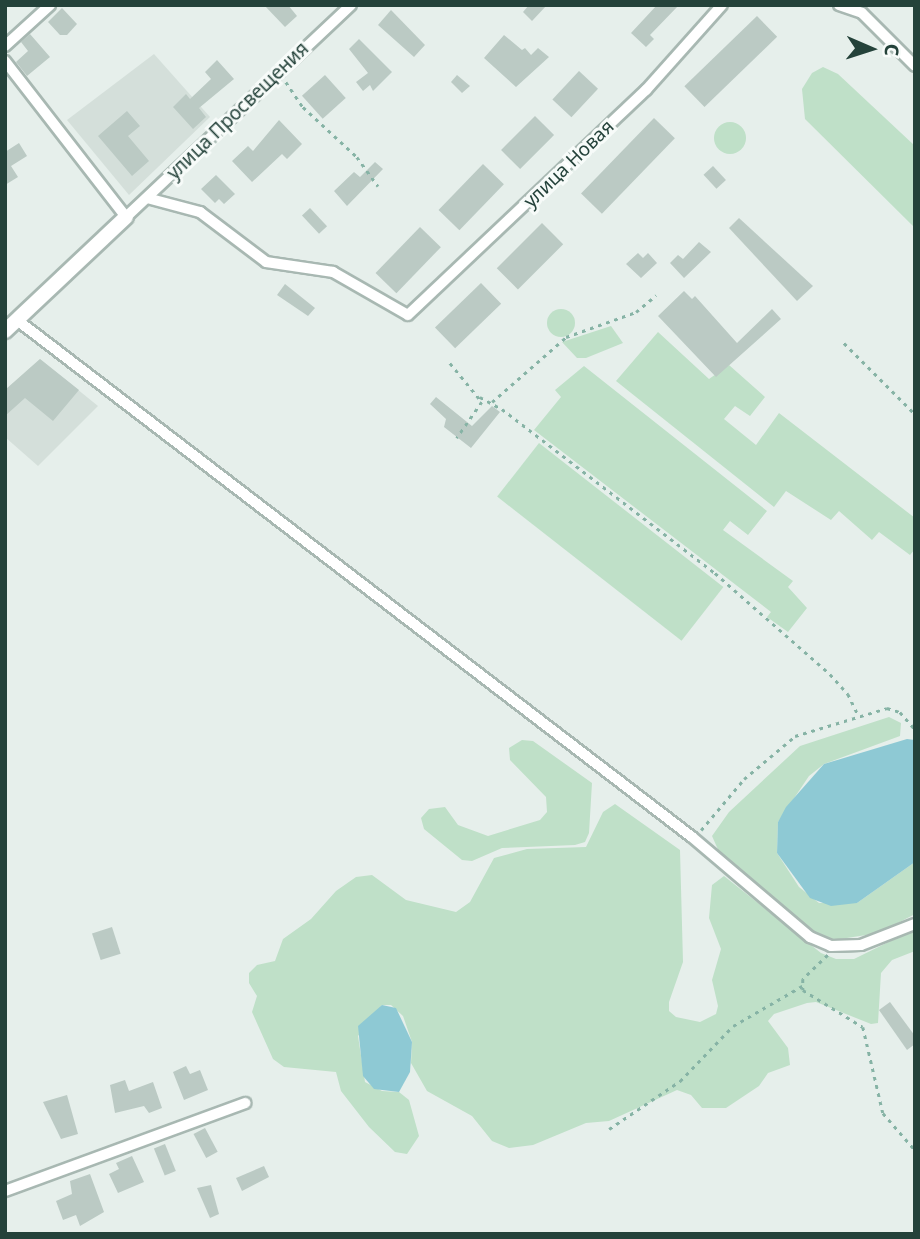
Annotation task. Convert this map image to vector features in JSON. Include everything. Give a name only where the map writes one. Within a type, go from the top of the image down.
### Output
[{"type":"street","points":[[5,46],[50,5]]},
{"type":"street","name":"улица Просвещения","points":[[126,218],[351,5]]},
{"type":"street","name":"улица Новая","points":[[147,198],[200,212],[266,262],[333,272],[408,315],[646,90],[722,5]]},
{"type":"street","points":[[839,5],[862,13],[915,66]]},
{"type":"street","points":[[5,61],[126,218],[5,331]]},
{"type":"street","points":[[17,320],[692,837],[810,937],[831,946],[876,941],[915,924]]},
{"type":"street","points":[[5,1191],[244,1103]]},
{"type":"path","points":[[280,71],[303,107],[357,158],[378,186]]},
{"type":"path","points":[[491,402],[504,396],[566,337],[636,312],[656,295]]},
{"type":"path","points":[[844,343],[915,414]]},
{"type":"path","points":[[450,363],[480,397],[491,402],[715,573],[830,674],[848,694],[859,717]]},
{"type":"path","points":[[457,438],[479,410],[480,397]]},
{"type":"path","points":[[692,837],[718,815],[744,779],[787,740],[894,708],[915,729]]},
{"type":"path","points":[[609,1129],[680,1081],[733,1026],[802,986],[831,946]]},
{"type":"path","points":[[802,986],[813,999],[842,1011],[863,1027],[879,1103],[890,1124],[915,1150]]},
{"type":"shaded area","points":[[154,54],[210,117],[129,195],[67,120]]},
{"type":"shaded area","points":[[40,359],[98,406],[38,466],[5,437],[5,390]]},
{"type":"green space","points":[[823,67],[838,74],[915,146],[915,228],[805,119],[802,89],[812,73]]},
{"type":"green space","points":[[730,122],[741,127],[746,138],[741,149],[730,154],[719,149],[714,138],[719,127]]},
{"type":"green space","points":[[561,309],[571,313],[575,323],[571,333],[561,337],[551,333],[547,323],[551,313]]},
{"type":"green space","points":[[611,326],[623,343],[586,358],[577,358],[562,342]]},
{"type":"green space","points":[[658,332],[709,379],[729,365],[765,397],[750,416],[735,406],[724,419],[756,445],[779,413],[915,518],[915,549],[910,555],[879,532],[872,540],[839,511],[831,520],[786,491],[774,507],[616,381]]},
{"type":"green space","points":[[584,366],[767,511],[748,535],[730,521],[723,530],[793,581],[788,587],[807,608],[788,632],[767,617],[771,612],[534,430],[561,397],[555,390]]},
{"type":"green space","points":[[539,443],[723,587],[682,641],[497,497]]},
{"type":"green space","points":[[889,717],[901,723],[900,736],[824,764],[809,776],[778,822],[777,853],[799,887],[819,903],[857,903],[915,862],[915,914],[879,933],[834,940],[815,933],[720,854],[712,836],[729,812],[800,746]]},
{"type":"green space","points":[[522,740],[533,741],[592,783],[589,833],[585,842],[575,845],[502,848],[472,861],[462,860],[424,829],[421,818],[429,809],[445,807],[458,825],[488,836],[540,820],[547,812],[546,797],[510,760],[509,748]]},
{"type":"green space","points":[[615,804],[680,850],[683,962],[669,1002],[669,1011],[676,1017],[700,1022],[716,1014],[718,1006],[712,980],[721,949],[709,918],[712,885],[724,876],[821,953],[836,959],[854,959],[915,929],[915,951],[892,960],[881,973],[878,1023],[871,1024],[816,1002],[774,1014],[768,1021],[788,1048],[790,1065],[768,1073],[759,1086],[726,1108],[702,1108],[691,1095],[677,1090],[609,1121],[586,1123],[533,1145],[509,1148],[492,1141],[472,1116],[427,1091],[411,1063],[412,1042],[403,1016],[391,1005],[382,1005],[358,1036],[365,1082],[382,1091],[399,1092],[409,1100],[419,1136],[407,1154],[395,1152],[369,1127],[341,1091],[336,1072],[284,1067],[273,1059],[252,1012],[257,996],[249,983],[249,973],[257,965],[275,961],[283,939],[311,919],[336,891],[356,877],[372,875],[406,900],[456,912],[470,902],[494,858],[527,849],[586,847],[603,812]]},
{"type":"water","points":[[907,739],[915,740],[915,862],[857,903],[831,906],[810,898],[777,853],[778,822],[786,807],[824,764]]},
{"type":"water","points":[[382,1005],[396,1008],[412,1042],[410,1072],[399,1092],[374,1089],[363,1076],[358,1026]]},
{"type":"building","points":[[264,5],[288,5],[297,16],[285,27]]},
{"type":"building","points":[[529,5],[547,5],[532,21],[523,12]]},
{"type":"building","points":[[657,5],[679,5],[650,35],[654,39],[646,47],[631,33]]},
{"type":"building","points":[[62,8],[77,24],[67,35],[60,35],[48,22]]},
{"type":"building","points":[[391,10],[425,45],[414,57],[378,25]]},
{"type":"building","points":[[757,16],[777,37],[704,107],[684,86]]},
{"type":"building","points":[[30,34],[50,57],[27,76],[16,62],[28,51],[21,42]]},
{"type":"building","points":[[504,35],[531,55],[538,48],[549,57],[516,87],[484,58]]},
{"type":"building","points":[[359,39],[392,72],[373,91],[370,85],[363,91],[356,82],[368,73],[349,49]]},
{"type":"building","points":[[217,60],[234,79],[199,108],[206,117],[193,129],[173,107],[186,94],[190,99],[211,79],[205,72]]},
{"type":"building","points":[[579,71],[598,89],[571,117],[552,100]]},
{"type":"building","points":[[325,75],[346,98],[323,119],[302,96]]},
{"type":"building","points":[[457,75],[470,86],[462,93],[451,82]]},
{"type":"building","points":[[127,111],[140,126],[128,136],[149,161],[132,176],[98,136]]},
{"type":"building","points":[[535,116],[554,135],[520,169],[501,150]]},
{"type":"building","points":[[654,118],[675,138],[602,214],[581,194]]},
{"type":"building","points":[[279,120],[302,144],[287,159],[282,154],[252,182],[232,161],[248,146],[253,151]]},
{"type":"building","points":[[19,143],[27,156],[11,166],[18,177],[5,185],[5,152]]},
{"type":"building","points":[[375,162],[383,169],[347,206],[334,191],[354,172],[360,177]]},
{"type":"building","points":[[483,164],[504,184],[459,230],[439,210]]},
{"type":"building","points":[[713,166],[726,180],[716,189],[703,175]]},
{"type":"building","points":[[216,175],[235,194],[224,204],[219,199],[215,203],[201,189]]},
{"type":"building","points":[[310,208],[327,226],[319,234],[302,216]]},
{"type":"building","points":[[739,218],[813,286],[797,301],[729,228]]},
{"type":"building","points":[[542,223],[563,244],[518,289],[497,268]]},
{"type":"building","points":[[420,227],[441,247],[396,293],[376,273]]},
{"type":"building","points":[[699,242],[711,252],[684,278],[670,263],[678,255],[683,259]]},
{"type":"building","points":[[638,253],[643,258],[648,253],[657,263],[641,278],[626,264]]},
{"type":"building","points":[[481,283],[501,304],[455,348],[435,327]]},
{"type":"building","points":[[285,284],[315,308],[308,316],[277,295]]},
{"type":"building","points":[[684,291],[692,299],[695,296],[737,343],[772,309],[781,319],[716,377],[658,316]]},
{"type":"building","points":[[40,359],[79,390],[53,421],[25,398],[5,416],[5,390]]},
{"type":"building","points":[[436,397],[472,426],[492,406],[500,412],[471,448],[444,427],[446,419],[430,404]]},
{"type":"building","points":[[112,927],[121,954],[101,960],[92,933]]},
{"type":"building","points":[[890,1002],[915,1036],[915,1044],[907,1050],[879,1010]]},
{"type":"building","points":[[186,1066],[190,1074],[200,1070],[208,1090],[184,1100],[173,1072]]},
{"type":"building","points":[[125,1080],[129,1091],[153,1082],[162,1108],[149,1113],[144,1106],[115,1113],[110,1085]]},
{"type":"building","points":[[67,1095],[78,1134],[61,1139],[43,1102]]},
{"type":"building","points":[[205,1128],[218,1152],[206,1158],[194,1134]]},
{"type":"building","points":[[165,1144],[176,1171],[165,1175],[154,1148]]},
{"type":"building","points":[[132,1156],[144,1182],[118,1193],[109,1174],[119,1169],[116,1163]]},
{"type":"building","points":[[264,1166],[269,1177],[242,1191],[236,1178]]},
{"type":"building","points":[[90,1174],[104,1212],[80,1226],[76,1215],[63,1220],[56,1201],[72,1194],[70,1181]]},
{"type":"building","points":[[211,1185],[219,1214],[210,1218],[197,1188]]}]
